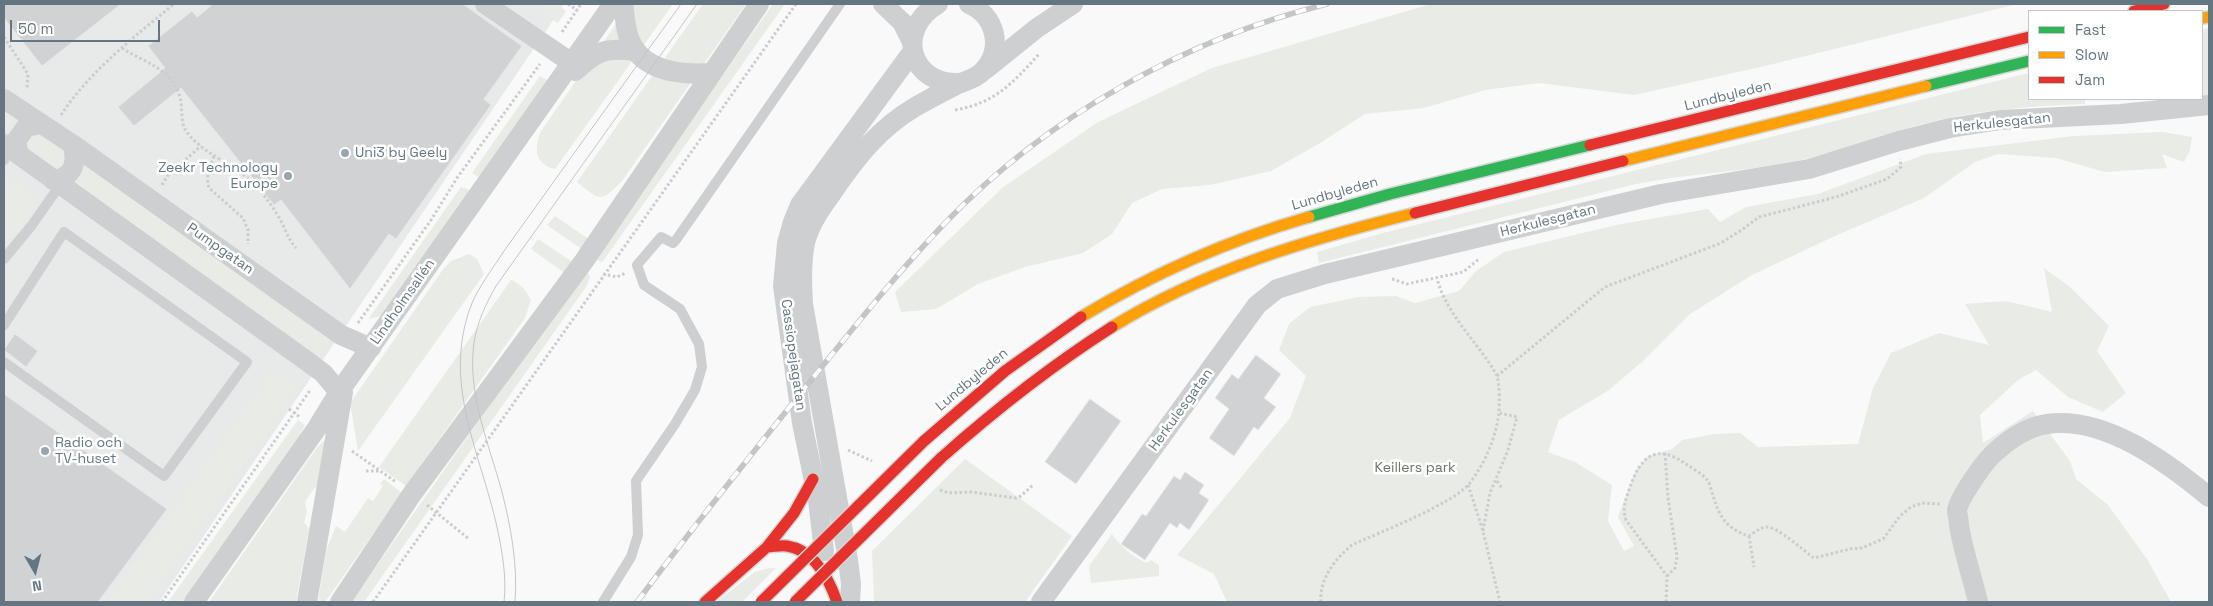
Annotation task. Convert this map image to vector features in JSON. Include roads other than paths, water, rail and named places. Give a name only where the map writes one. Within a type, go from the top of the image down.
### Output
[{"type":"highway","points":[[2138,10],[2164,4]]},
{"type":"highway","name":"Lundbyleden","points":[[760,602],[968,400],[1057,332],[1152,278],[1225,245],[1303,219],[1390,194],[2028,37]]},
{"type":"highway","points":[[795,602],[941,458],[1028,383],[1123,320],[1235,267],[1315,240],[1412,213],[2028,61]]},
{"type":"highway","points":[[705,602],[767,546],[794,513],[813,479]]},
{"type":"highway","points":[[767,546],[789,547],[802,551],[816,563],[826,577],[837,602]]},
{"type":"street","points":[[485,4],[572,63]]},
{"type":"street","name":"Lindholmsallén","points":[[194,602],[613,4]]},
{"type":"street","points":[[623,4],[627,31],[635,51]]},
{"type":"street","points":[[340,602],[412,494],[584,261],[758,4]]},
{"type":"street","points":[[883,4],[902,22],[920,66],[941,82],[961,83]]},
{"type":"street","name":"Cassiopejagatan","points":[[825,602],[826,577],[821,525],[802,423],[783,286],[784,264],[792,222],[800,205],[865,127],[913,47],[918,21],[927,10],[938,4]]},
{"type":"street","points":[[865,127],[888,125],[914,108],[978,76],[1037,28],[1073,4]]},
{"type":"street","points":[[983,7],[994,32],[995,43],[993,54],[984,70]]},
{"type":"street","points":[[551,92],[593,54],[615,48],[635,51],[654,64],[671,72],[690,74],[711,73]]},
{"type":"street","name":"Pumpgatan","points":[[4,99],[72,144],[347,338],[371,348]]},
{"type":"street","name":"Herkulesgatan","points":[[1041,602],[1252,311],[1266,296],[1277,290],[1326,274],[1661,194],[1809,169],[1899,141],[1950,128],[2000,120],[2207,110]]},
{"type":"street","points":[[40,124],[26,127],[9,152],[57,182],[323,373],[342,389],[322,520],[307,602]]},
{"type":"street","name":"Cassiopejagatan","points":[[850,602],[851,584],[848,560],[803,304],[803,262],[806,242],[812,224],[856,158],[865,127]]},
{"type":"street","points":[[57,182],[68,175],[75,163],[72,144]]},
{"type":"street","points":[[1978,602],[1961,537],[1957,509],[1986,462],[2008,440],[2033,428],[2047,424],[2086,426],[2124,439],[2178,471],[2209,497]]},
{"type":"lane","points":[[603,602],[631,557],[638,535],[636,481],[696,390],[702,367],[699,344],[680,309],[644,285],[637,265],[661,237],[673,243],[676,240],[840,4]]},
{"type":"lane","points":[[4,259],[32,225],[57,182]]},
{"type":"lane","points":[[4,325],[64,232],[247,362],[164,476],[4,362]]},
{"type":"tram line","points":[[504,602],[504,574],[499,536],[466,416],[460,361],[463,332],[472,303],[504,251],[681,4]]},
{"type":"tram line","points":[[515,602],[516,575],[511,533],[502,492],[476,400],[473,362],[477,328],[485,306],[496,286],[697,4]]},
{"type":"railway","points":[[637,602],[721,492],[875,302],[927,242],[985,185],[1028,149],[1073,116],[1121,87],[1171,61],[1222,38],[1274,19],[1327,4]]},
{"type":"place","name":"Uni3 by Geely","points":[[345,153]]},
{"type":"place","name":"Zeekr Technology Europe","points":[[288,176]]},
{"type":"place","name":"Radio och TV-huset","points":[[45,451]]},
{"type":"park label","name":"Keillers park","points":[[1415,468]]}]
